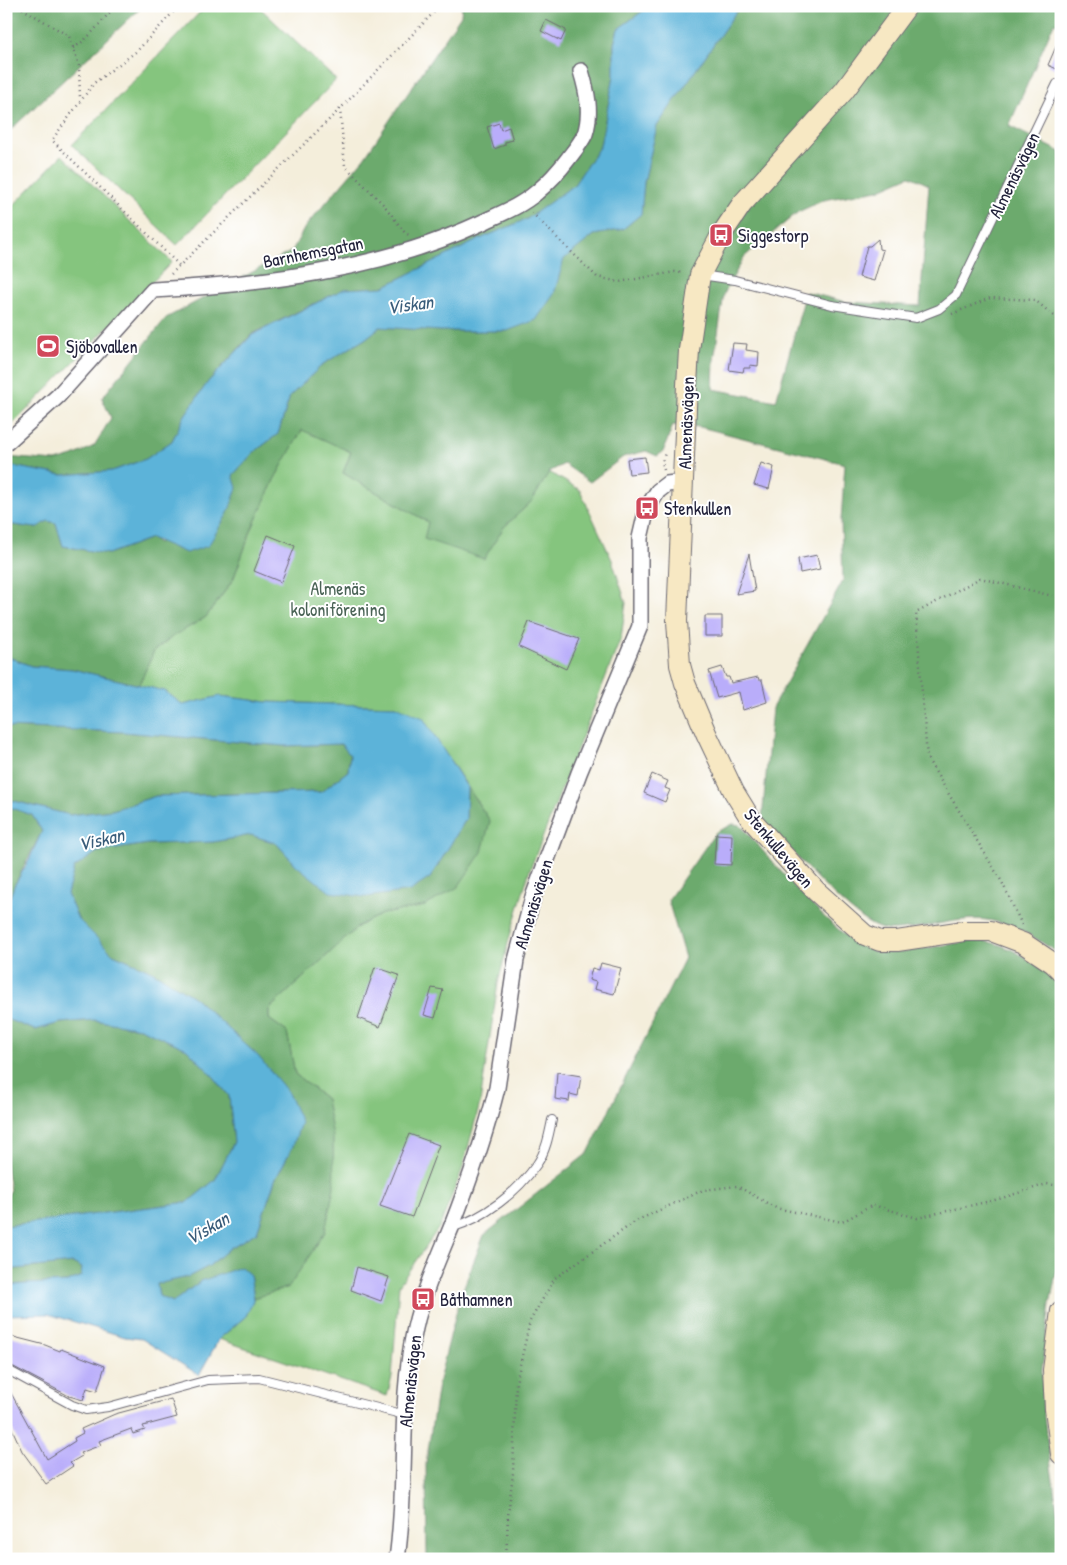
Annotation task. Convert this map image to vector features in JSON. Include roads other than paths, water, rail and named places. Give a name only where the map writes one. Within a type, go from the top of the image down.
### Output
[{"type":"street","name":"Almenäsvägen","points":[[397,1559],[404,1474],[405,1415],[410,1354],[422,1299],[451,1228],[483,1140],[497,1088],[516,960],[533,897],[576,782],[640,626],[640,538],[647,508],[658,491],[666,484],[684,482],[689,350],[700,275],[721,235],[742,204],[844,91],[908,6]]},
{"type":"street","name":"Barnhemsgatan","points":[[6,443],[58,396],[153,290],[272,279],[338,268],[410,250],[460,233],[507,211],[536,194],[555,177],[585,134],[589,115],[587,90],[581,71]]},
{"type":"street","name":"Stenkullevägen","points":[[684,482],[677,621],[680,665],[685,683],[706,733],[734,792],[750,818],[816,891],[865,935],[880,941],[897,941],[964,931],[991,931],[1008,936],[1034,951],[1061,971]]},
{"type":"street","points":[[1061,1312],[1054,1370],[1055,1409],[1061,1454]]},
{"type":"lane","name":"Almenäsvägen","points":[[700,275],[735,280],[832,305],[916,318],[939,310],[956,295],[1057,84]]},
{"type":"lane","points":[[451,1228],[469,1222],[490,1210],[519,1184],[537,1164],[546,1146],[552,1120]]},
{"type":"lane","points":[[6,1369],[72,1405],[86,1410],[108,1407],[208,1380],[259,1378],[405,1415]]},
{"type":"water","name":"Viskan","points":[[650,6],[740,6],[657,126],[644,182],[641,214],[623,229],[594,235],[564,259],[554,294],[536,320],[507,331],[441,331],[380,327],[365,339],[323,364],[290,396],[278,434],[254,452],[233,475],[237,488],[228,513],[208,546],[186,553],[151,538],[108,554],[63,546],[56,523],[48,521],[36,528],[6,524],[6,465],[62,475],[112,471],[146,459],[172,441],[185,415],[208,382],[252,335],[344,289],[383,287],[482,238],[527,219],[574,185],[600,146],[614,76],[614,44],[618,29]]},
{"type":"water","name":"Viskan","points":[[6,656],[31,666],[72,669],[165,691],[183,705],[220,696],[267,702],[396,706],[423,718],[467,787],[466,819],[430,878],[410,891],[365,897],[330,892],[297,866],[276,843],[251,835],[213,842],[148,844],[97,852],[74,868],[67,894],[78,919],[113,954],[152,971],[195,998],[258,1056],[287,1091],[301,1122],[293,1146],[275,1180],[257,1232],[230,1248],[209,1266],[188,1277],[157,1284],[159,1296],[173,1302],[201,1281],[241,1267],[250,1275],[254,1298],[246,1316],[219,1339],[199,1375],[142,1339],[125,1337],[48,1314],[6,1315],[6,1285],[68,1282],[81,1276],[82,1268],[73,1263],[6,1270],[6,1226],[188,1202],[215,1180],[234,1142],[229,1096],[187,1049],[140,1028],[94,1020],[60,1023],[35,1030],[6,1019],[6,908],[14,886],[28,862],[42,831],[32,815],[6,806],[6,799],[70,815],[113,810],[156,796],[321,792],[348,771],[350,755],[341,744],[284,746],[124,732],[6,727]]},
{"type":"place","name":"Siggestorp","points":[[721,235]]},
{"type":"place","name":"Sjöbovallen","points":[[48,346]]},
{"type":"place","name":"Stenkullen","points":[[647,508]]},
{"type":"place","name":"Båthamnen","points":[[423,1299]]},
{"type":"park label","name":"Almenäs koloniförening","points":[[338,598]]}]
